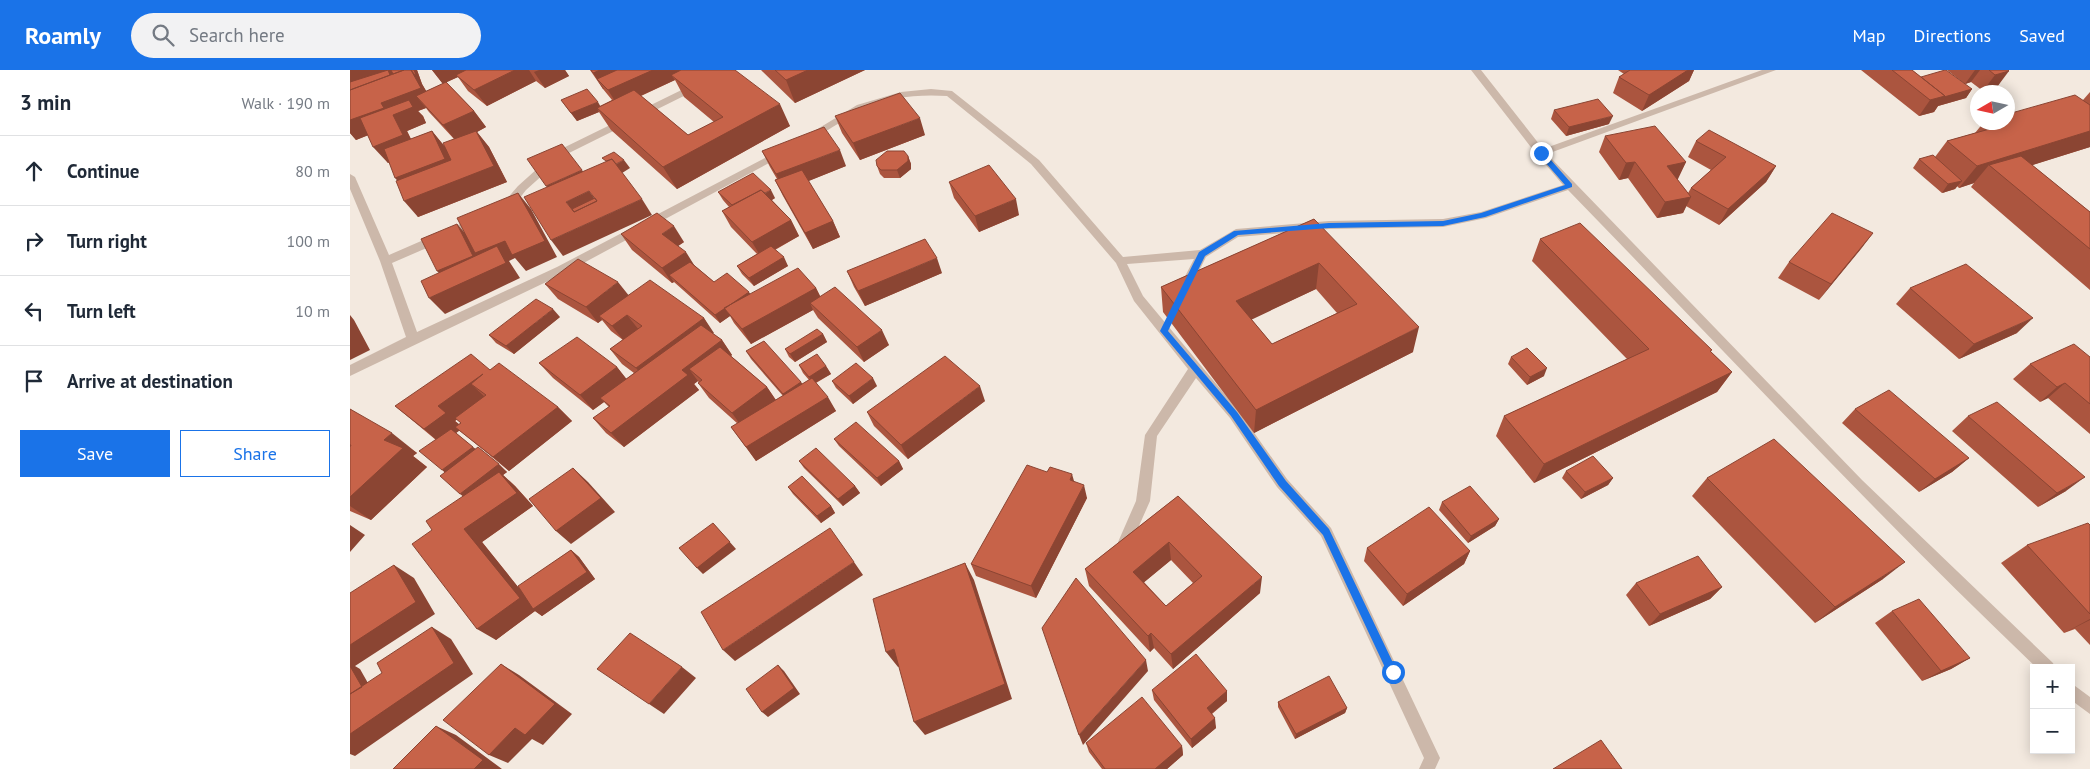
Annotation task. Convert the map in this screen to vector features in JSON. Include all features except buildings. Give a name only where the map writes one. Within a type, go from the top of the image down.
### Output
[{"type":"street","points":[[502,211],[522,188],[562,153],[710,80],[721,70]]},
{"type":"street","points":[[1476,70],[1541,153],[1570,186],[1637,252],[1832,458],[1979,605],[2044,664]]},
{"type":"street","points":[[1541,153],[1771,70]]},
{"type":"street","points":[[805,139],[860,107],[901,96],[931,92],[949,94],[975,112],[1035,162],[1120,261],[1138,298],[1166,327],[1195,370],[1234,414],[1282,483],[1326,532],[1426,744],[1432,758],[1428,769]]},
{"type":"street","points":[[350,371],[413,339],[561,270],[787,148]]},
{"type":"street","points":[[350,177],[386,260],[413,339]]},
{"type":"street","points":[[1120,261],[1202,254],[1236,233],[1329,225],[1443,223],[1482,215],[1570,186]]},
{"type":"street","points":[[386,260],[484,218]]},
{"type":"street","points":[[1181,297],[1202,254]]},
{"type":"street","points":[[1118,558],[1143,501],[1152,434],[1195,370]]},
{"type":"street","points":[[2075,694],[2090,707]]},
{"type":"route","points":[[1393,672],[1326,532],[1282,483],[1234,414],[1164,331],[1202,254],[1236,233],[1329,225],[1443,223],[1482,215],[1570,186],[1541,153]]}]
